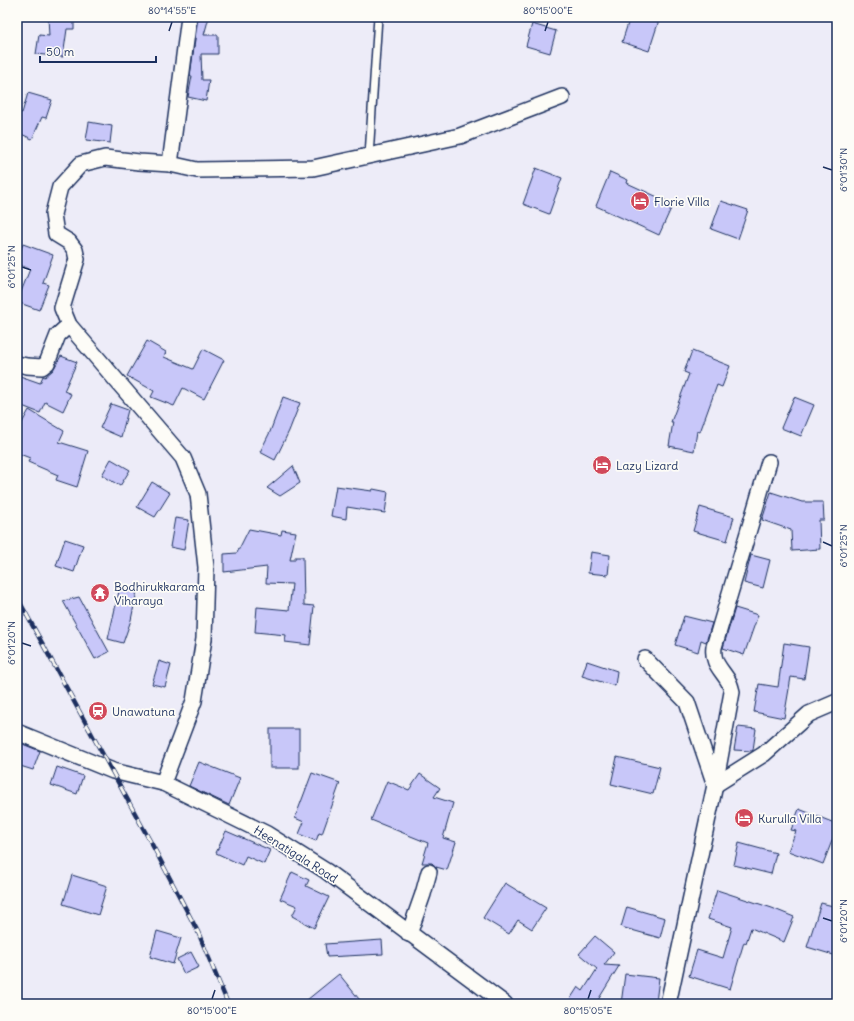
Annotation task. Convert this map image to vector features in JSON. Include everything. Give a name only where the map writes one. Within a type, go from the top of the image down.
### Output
[{"type":"street","points":[[170,164],[189,17]]},
{"type":"street","points":[[163,783],[194,701],[204,639],[206,567],[198,494],[183,458],[69,325],[62,308],[77,259],[75,250],[69,242],[56,234],[53,214],[60,187],[81,164],[105,158],[170,164],[197,170],[313,168],[460,136],[562,97]]},
{"type":"street","points":[[17,364],[42,367],[47,363],[58,335],[69,325]]},
{"type":"street","points":[[668,1004],[715,785],[732,692],[728,680],[719,668],[713,656],[714,647],[768,462]]},
{"type":"street","points":[[645,659],[687,702],[715,785]]},
{"type":"street","points":[[715,785],[764,754],[809,714],[837,702]]},
{"type":"street","name":"Heenatigala Road","points":[[17,732],[113,771],[163,783],[267,834],[326,871],[505,1004]]},
{"type":"street","points":[[409,934],[429,872]]},
{"type":"lane","points":[[369,156],[378,17]]},
{"type":"building","points":[[48,17],[74,17],[74,29],[67,29],[63,57],[36,54],[39,35],[49,36]]},
{"type":"building","points":[[198,17],[209,17],[204,35],[218,35],[218,54],[201,54],[202,80],[209,80],[206,101],[188,97],[192,76],[190,76]]},
{"type":"building","points":[[630,17],[660,17],[649,51],[622,42]]},
{"type":"building","points":[[532,24],[556,31],[550,53],[526,46]]},
{"type":"building","points":[[28,93],[52,100],[46,118],[42,117],[32,139],[17,132],[17,111],[22,113]]},
{"type":"building","points":[[89,122],[112,126],[110,143],[86,140]]},
{"type":"building","points":[[536,168],[562,178],[549,214],[523,204]]},
{"type":"building","points":[[610,172],[628,180],[627,183],[673,204],[659,235],[596,206]]},
{"type":"building","points":[[721,201],[748,210],[738,239],[711,229]]},
{"type":"building","points":[[23,244],[53,255],[43,283],[49,285],[39,310],[17,302],[30,269],[17,264],[17,259]]},
{"type":"building","points":[[147,341],[166,352],[164,357],[193,369],[203,349],[224,360],[204,399],[183,388],[174,406],[151,397],[154,391],[127,376]]},
{"type":"building","points":[[692,351],[730,366],[722,387],[717,385],[700,432],[697,431],[694,451],[669,446],[673,422],[671,422],[689,374],[684,372]]},
{"type":"building","points":[[61,356],[77,362],[64,391],[71,394],[63,411],[45,402],[40,413],[17,404],[17,384],[20,376],[40,383],[43,376],[45,377],[53,370]]},
{"type":"building","points":[[283,397],[300,403],[275,460],[260,452],[270,432]]},
{"type":"building","points":[[794,397],[814,405],[801,436],[781,428]]},
{"type":"building","points":[[111,404],[128,410],[121,437],[100,428]]},
{"type":"building","points":[[29,410],[64,431],[59,442],[88,451],[77,487],[56,480],[58,475],[28,462],[30,458],[17,453],[17,432]]},
{"type":"building","points":[[111,459],[130,470],[120,486],[102,475]]},
{"type":"building","points":[[293,466],[300,483],[280,496],[267,488]]},
{"type":"building","points":[[152,482],[170,493],[155,517],[137,507]]},
{"type":"building","points":[[336,486],[372,491],[373,489],[388,492],[385,513],[347,507],[346,519],[331,516]]},
{"type":"building","points":[[771,492],[802,502],[823,502],[824,520],[819,520],[820,549],[792,551],[791,530],[762,520]]},
{"type":"building","points":[[700,507],[734,517],[727,541],[693,531]]},
{"type":"building","points":[[175,518],[189,520],[184,550],[170,547]]},
{"type":"building","points":[[249,529],[281,535],[282,530],[296,532],[290,560],[295,560],[295,557],[303,557],[304,605],[314,606],[310,645],[285,642],[286,635],[255,632],[257,607],[289,610],[292,584],[266,583],[267,567],[224,572],[224,554],[237,553]]},
{"type":"building","points":[[65,539],[83,545],[74,572],[56,566]]},
{"type":"building","points":[[591,552],[610,555],[608,575],[588,573]]},
{"type":"building","points":[[751,555],[770,560],[763,588],[744,583]]},
{"type":"building","points":[[120,587],[137,591],[131,620],[123,643],[108,639]]},
{"type":"building","points":[[79,597],[109,652],[95,659],[63,601]]},
{"type":"building","points":[[735,608],[758,615],[744,655],[723,648]]},
{"type":"building","points":[[684,616],[712,623],[706,642],[701,640],[698,652],[675,645]]},
{"type":"building","points":[[784,643],[809,647],[804,679],[791,677],[784,718],[754,712],[759,684],[778,687]]},
{"type":"building","points":[[159,661],[171,665],[165,687],[152,684]]},
{"type":"building","points":[[587,661],[617,671],[615,686],[582,676]]},
{"type":"building","points":[[738,727],[756,729],[752,751],[734,750]]},
{"type":"building","points":[[270,729],[299,729],[299,768],[270,768]]},
{"type":"building","points":[[20,743],[40,751],[33,770],[17,765],[17,750]]},
{"type":"building","points":[[617,757],[660,767],[653,794],[611,784]]},
{"type":"building","points":[[199,762],[240,778],[229,805],[189,786]]},
{"type":"building","points":[[57,767],[83,776],[77,794],[51,785]]},
{"type":"building","points":[[312,773],[340,783],[322,834],[319,833],[316,841],[299,834],[304,822],[295,818]]},
{"type":"building","points":[[420,774],[440,788],[434,797],[453,803],[443,838],[456,842],[447,870],[436,867],[432,863],[422,863],[428,843],[371,820],[387,781],[409,790]]},
{"type":"building","points":[[799,809],[837,824],[837,828],[823,864],[788,851],[796,831],[791,830]]},
{"type":"building","points":[[226,831],[270,850],[264,864],[246,856],[242,865],[216,853]]},
{"type":"building","points":[[739,843],[776,853],[771,874],[734,865]]},
{"type":"building","points":[[292,872],[309,880],[306,886],[329,897],[314,928],[292,916],[297,906],[280,899]]},
{"type":"building","points":[[72,875],[107,886],[98,915],[63,904]]},
{"type":"building","points":[[505,883],[546,908],[532,929],[518,920],[509,934],[483,918]]},
{"type":"building","points":[[717,890],[772,908],[794,917],[784,942],[751,928],[746,943],[744,942],[730,989],[689,976],[697,950],[723,958],[732,927],[708,919]]},
{"type":"building","points":[[821,903],[837,907],[837,956],[807,947]]},
{"type":"building","points":[[627,907],[665,918],[660,938],[621,927]]},
{"type":"building","points":[[157,931],[181,938],[173,964],[150,957]]},
{"type":"building","points":[[595,936],[614,952],[604,965],[619,966],[598,1000],[604,1004],[567,1004],[578,987],[583,991],[597,969],[579,954]]},
{"type":"building","points":[[382,940],[383,954],[327,957],[325,944]]},
{"type":"building","points":[[191,952],[199,967],[184,974],[177,959]]},
{"type":"building","points":[[339,974],[363,1004],[302,1004]]},
{"type":"building","points":[[625,974],[659,978],[656,1002],[646,1001],[646,1004],[621,1004]]},
{"type":"railway","points":[[17,597],[198,932],[228,1004]]},
{"type":"place","name":"Florie Villa","points":[[640,201]]},
{"type":"place","name":"Lazy Lizard","points":[[602,465]]},
{"type":"place","name":"Bodhirukkarama Viharaya","points":[[100,593]]},
{"type":"place","name":"Unawatuna","points":[[98,711]]},
{"type":"place","name":"Kurulla Villa","points":[[744,818]]}]
